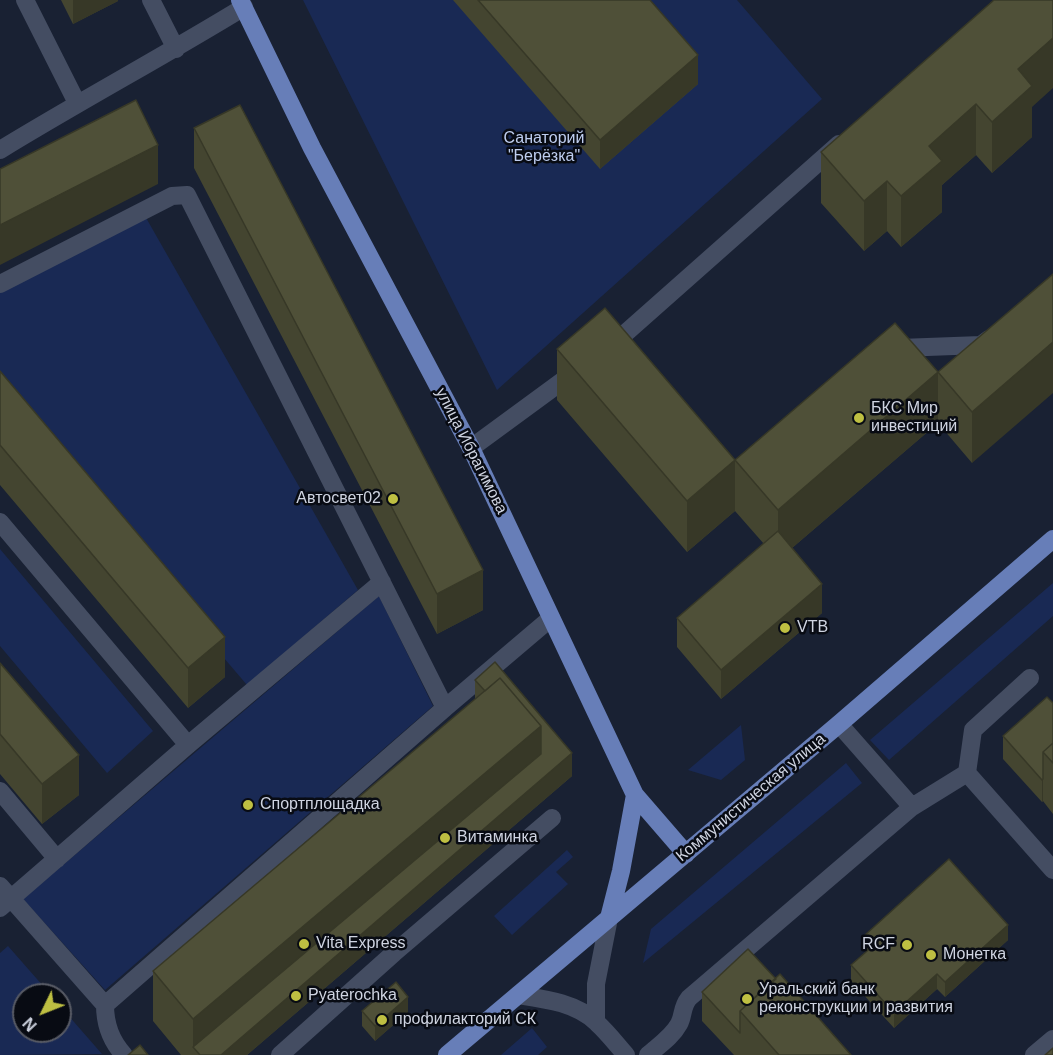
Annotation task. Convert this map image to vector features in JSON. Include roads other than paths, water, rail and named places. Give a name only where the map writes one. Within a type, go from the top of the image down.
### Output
[{"type":"main road","name":"улица Ибрагимова","points":[[242,4],[312,148],[471,448],[635,795],[686,854]]},
{"type":"main road","name":"Коммунистическая улица","points":[[447,1055],[839,724],[1053,539]]},
{"type":"main road","points":[[609,918],[621,871],[635,795]]},
{"type":"street","points":[[25,0],[77,103]]},
{"type":"street","points":[[151,0],[176,49]]},
{"type":"street","points":[[0,150],[77,103],[176,49],[242,4]]},
{"type":"street","points":[[620,343],[851,134]]},
{"type":"street","points":[[0,284],[172,196],[187,195],[445,708]]},
{"type":"street","points":[[883,363],[900,348],[981,345],[999,330]]},
{"type":"street","points":[[471,448],[592,359]]},
{"type":"street","points":[[0,522],[188,745]]},
{"type":"street","points":[[120,1054],[105,1020],[105,1005],[4,898],[57,859],[382,582]]},
{"type":"street","points":[[105,1005],[551,618]]},
{"type":"street","points":[[648,1055],[674,1032],[681,1022],[682,1007],[689,998],[912,807],[967,772],[974,730],[1030,678]]},
{"type":"street","points":[[839,724],[912,807]]},
{"type":"street","points":[[967,772],[1053,870]]},
{"type":"street","points":[[0,792],[57,859]]},
{"type":"street","points":[[280,1055],[394,952],[552,818]]},
{"type":"street","points":[[596,1022],[596,984],[609,918]]},
{"type":"street","points":[[518,995],[554,1001],[577,1010],[596,1022],[626,1055]]},
{"type":"street","points":[[1034,1055],[1053,1039]]},
{"type":"place","name":"БКС Мир инвестиций","points":[[859,418]]},
{"type":"place","name":"Автосвет02","points":[[393,499]]},
{"type":"place","name":"VTB","points":[[785,628]]},
{"type":"place","name":"Спортплощадка","points":[[248,805]]},
{"type":"place","name":"Витаминка","points":[[445,838]]},
{"type":"place","name":"Vita Express","points":[[304,944]]},
{"type":"place","name":"RCF","points":[[907,945]]},
{"type":"place","name":"Монетка","points":[[931,955]]},
{"type":"place","name":"Pyaterochka","points":[[296,996]]},
{"type":"place","name":"Уральский банк реконструкции и развития","points":[[747,999]]},
{"type":"place","name":"профилакторий СК","points":[[382,1020]]},
{"type":"park label","name":"Санаторий \"Берёзка\"","points":[[544,148]]}]
